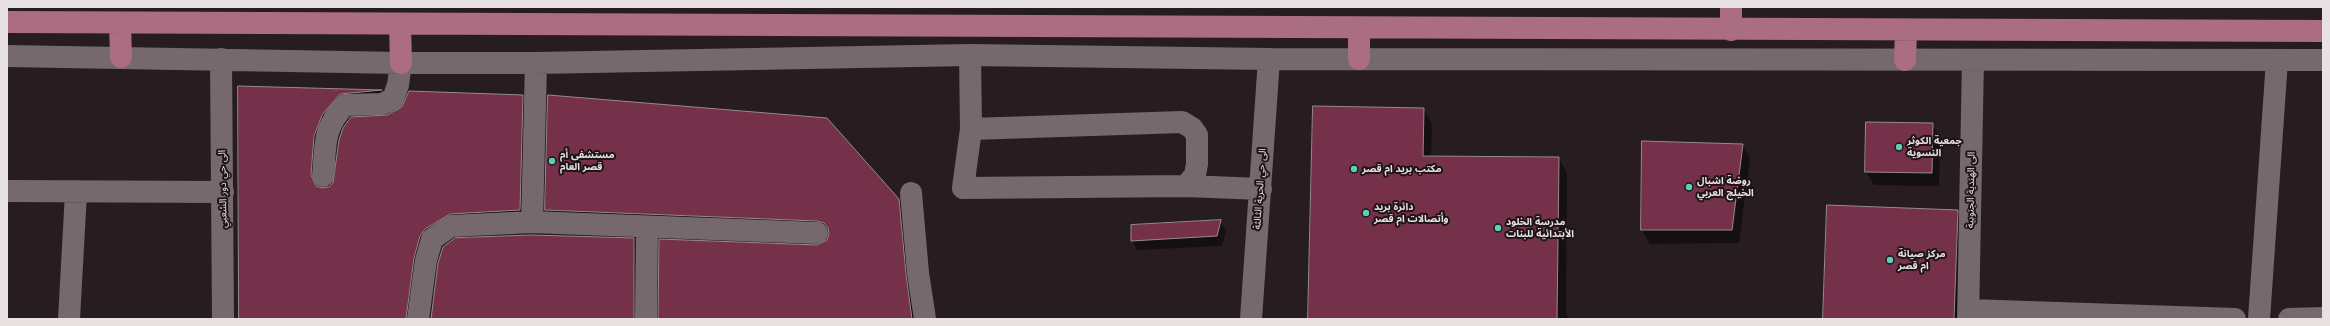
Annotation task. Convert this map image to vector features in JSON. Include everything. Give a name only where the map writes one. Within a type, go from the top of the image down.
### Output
[{"type":"main road","points":[[1731,7],[1731,30]]},
{"type":"main road","points":[[7,22],[1359,29],[2323,31]]},
{"type":"main road","points":[[120,22],[121,57]]},
{"type":"main road","points":[[400,25],[400,63]]},
{"type":"main road","points":[[1359,29],[1359,59]]},
{"type":"main road","points":[[1904,60],[1906,31]]},
{"type":"street","points":[[7,56],[400,63],[536,63],[970,55],[1269,59],[2323,60]]},
{"type":"street","points":[[970,55],[971,119],[963,188],[1186,186],[1260,189]]},
{"type":"street","name":"الى حي دور الشعبي","points":[[221,59],[224,319]]},
{"type":"street","name":"الى حي الحرية الثالثة","points":[[1251,319],[1269,59]]},
{"type":"street","name":"الى الهندية الجنوبية","points":[[1968,314],[1973,60]]},
{"type":"street","points":[[2259,319],[2277,60]]},
{"type":"street","points":[[323,176],[327,129],[333,117],[345,105],[382,104],[393,98],[398,85],[400,63]]},
{"type":"street","points":[[532,222],[536,63]]},
{"type":"street","points":[[971,119],[1182,122],[1192,128],[1197,135],[1198,164],[1195,175],[1186,186]]},
{"type":"street","points":[[7,191],[76,193],[223,192]]},
{"type":"street","points":[[68,319],[76,193]]},
{"type":"street","points":[[911,193],[918,273],[925,319]]},
{"type":"street","points":[[418,319],[426,260],[432,239],[451,226],[532,222],[817,233]]},
{"type":"street","points":[[646,319],[647,227]]},
{"type":"street","points":[[1968,314],[2235,319]]},
{"type":"street","points":[[2289,319],[2323,318]]},
{"type":"building","points":[[238,86],[382,90],[340,94],[322,115],[314,136],[311,175],[316,186],[322,188],[329,187],[333,183],[339,140],[343,128],[351,117],[387,115],[402,107],[409,91],[523,95],[520,210],[450,214],[425,229],[420,236],[414,258],[406,319],[239,319]]},
{"type":"building","points":[[548,95],[827,118],[899,199],[912,319],[658,319],[659,239],[817,245],[827,240],[829,234],[828,228],[824,223],[817,221],[545,210]]},
{"type":"building","points":[[1313,106],[1424,108],[1423,156],[1559,157],[1557,319],[1308,319]]},
{"type":"building","name":"جمعية الكوثر النسوية","points":[[1866,122],[1933,123],[1932,173],[1865,172]]},
{"type":"building","name":"روضة اشبال الخيلج العربي","points":[[1642,141],[1743,144],[1732,230],[1641,230]]},
{"type":"building","name":"مركز صيانة ام قصر","points":[[1827,205],[1958,210],[1954,319],[1823,319]]},
{"type":"building","points":[[1221,220],[1217,236],[1131,241],[1131,225]]},
{"type":"building","points":[[532,235],[634,238],[634,319],[431,319],[438,263],[443,247],[455,238]]},
{"type":"place","name":"جمعية الكوثر النسوية","points":[[1899,147]]},
{"type":"place","name":"مستشفى أم قصر العام","points":[[552,161]]},
{"type":"place","name":"مكتب بريد ام قصر","points":[[1354,169]]},
{"type":"place","name":"روضة اشبال الخيلج العربي","points":[[1689,187]]},
{"type":"place","name":"دائرة بريد وأتصالات ام قصر","points":[[1366,213]]},
{"type":"place","name":"مدرسة الخلود الأبتدائية للبنات","points":[[1498,228]]},
{"type":"place","name":"مركز صيانة ام قصر","points":[[1890,260]]}]
